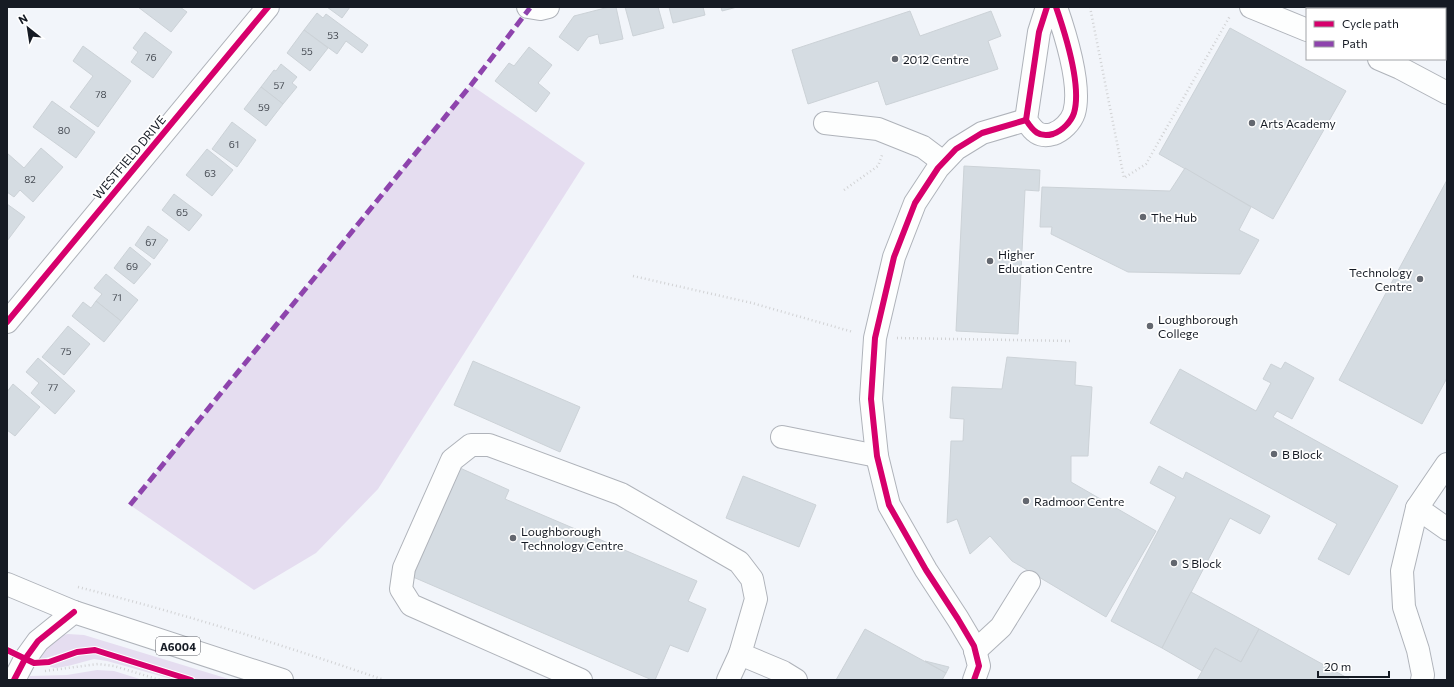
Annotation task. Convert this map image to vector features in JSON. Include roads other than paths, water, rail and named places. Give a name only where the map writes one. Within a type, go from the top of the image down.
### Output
[{"type":"street","name":"WESTFIELD DRIVE","points":[[7,322],[268,7]]},
{"type":"street","points":[[528,7],[540,9],[548,7]]},
{"type":"street","points":[[1047,7],[1039,32],[1026,120],[1035,132],[1047,136],[1058,132],[1068,124],[1074,112],[1076,86],[1065,33],[1056,7]]},
{"type":"street","points":[[1244,12],[1306,30]]},
{"type":"street","points":[[1381,60],[1400,68],[1447,93]]},
{"type":"street","points":[[974,680],[979,666],[974,646],[958,618],[926,570],[889,505],[877,456],[871,399],[875,338],[894,257],[915,203],[943,162],[956,149],[982,133],[1026,120]]},
{"type":"street","points":[[825,123],[878,129],[923,147],[943,162]]},
{"type":"street","points":[[782,437],[877,456]]},
{"type":"street","points":[[581,680],[411,605],[401,589],[404,568],[452,460],[471,445],[489,445],[621,494],[739,562],[752,579],[756,599],[740,654],[728,680]]},
{"type":"street","points":[[1422,680],[1423,675],[1418,650],[1404,607],[1402,572],[1418,508],[1447,464]]},
{"type":"street","points":[[1418,508],[1447,529]]},
{"type":"street","points":[[975,651],[1001,627],[1029,582]]},
{"type":"street","name":"A6004","points":[[7,584],[74,612],[282,680]]},
{"type":"street","points":[[14,680],[25,659],[38,641],[74,612]]},
{"type":"street","points":[[740,654],[783,672],[796,680]]},
{"type":"place","name":"2012 Centre","points":[[895,59]]},
{"type":"place","name":"Arts Academy","points":[[1252,123]]},
{"type":"place","name":"The Hub","points":[[1143,217]]},
{"type":"place","name":"Higher Education Centre","points":[[990,261]]},
{"type":"place","name":"Technology Centre","points":[[1420,279]]},
{"type":"place","name":"Loughborough College","points":[[1150,326]]},
{"type":"place","name":"B Block","points":[[1274,454]]},
{"type":"place","name":"Radmoor Centre","points":[[1026,501]]},
{"type":"place","name":"Loughborough Technology Centre","points":[[513,538]]},
{"type":"place","name":"S Block","points":[[1174,563]]}]
